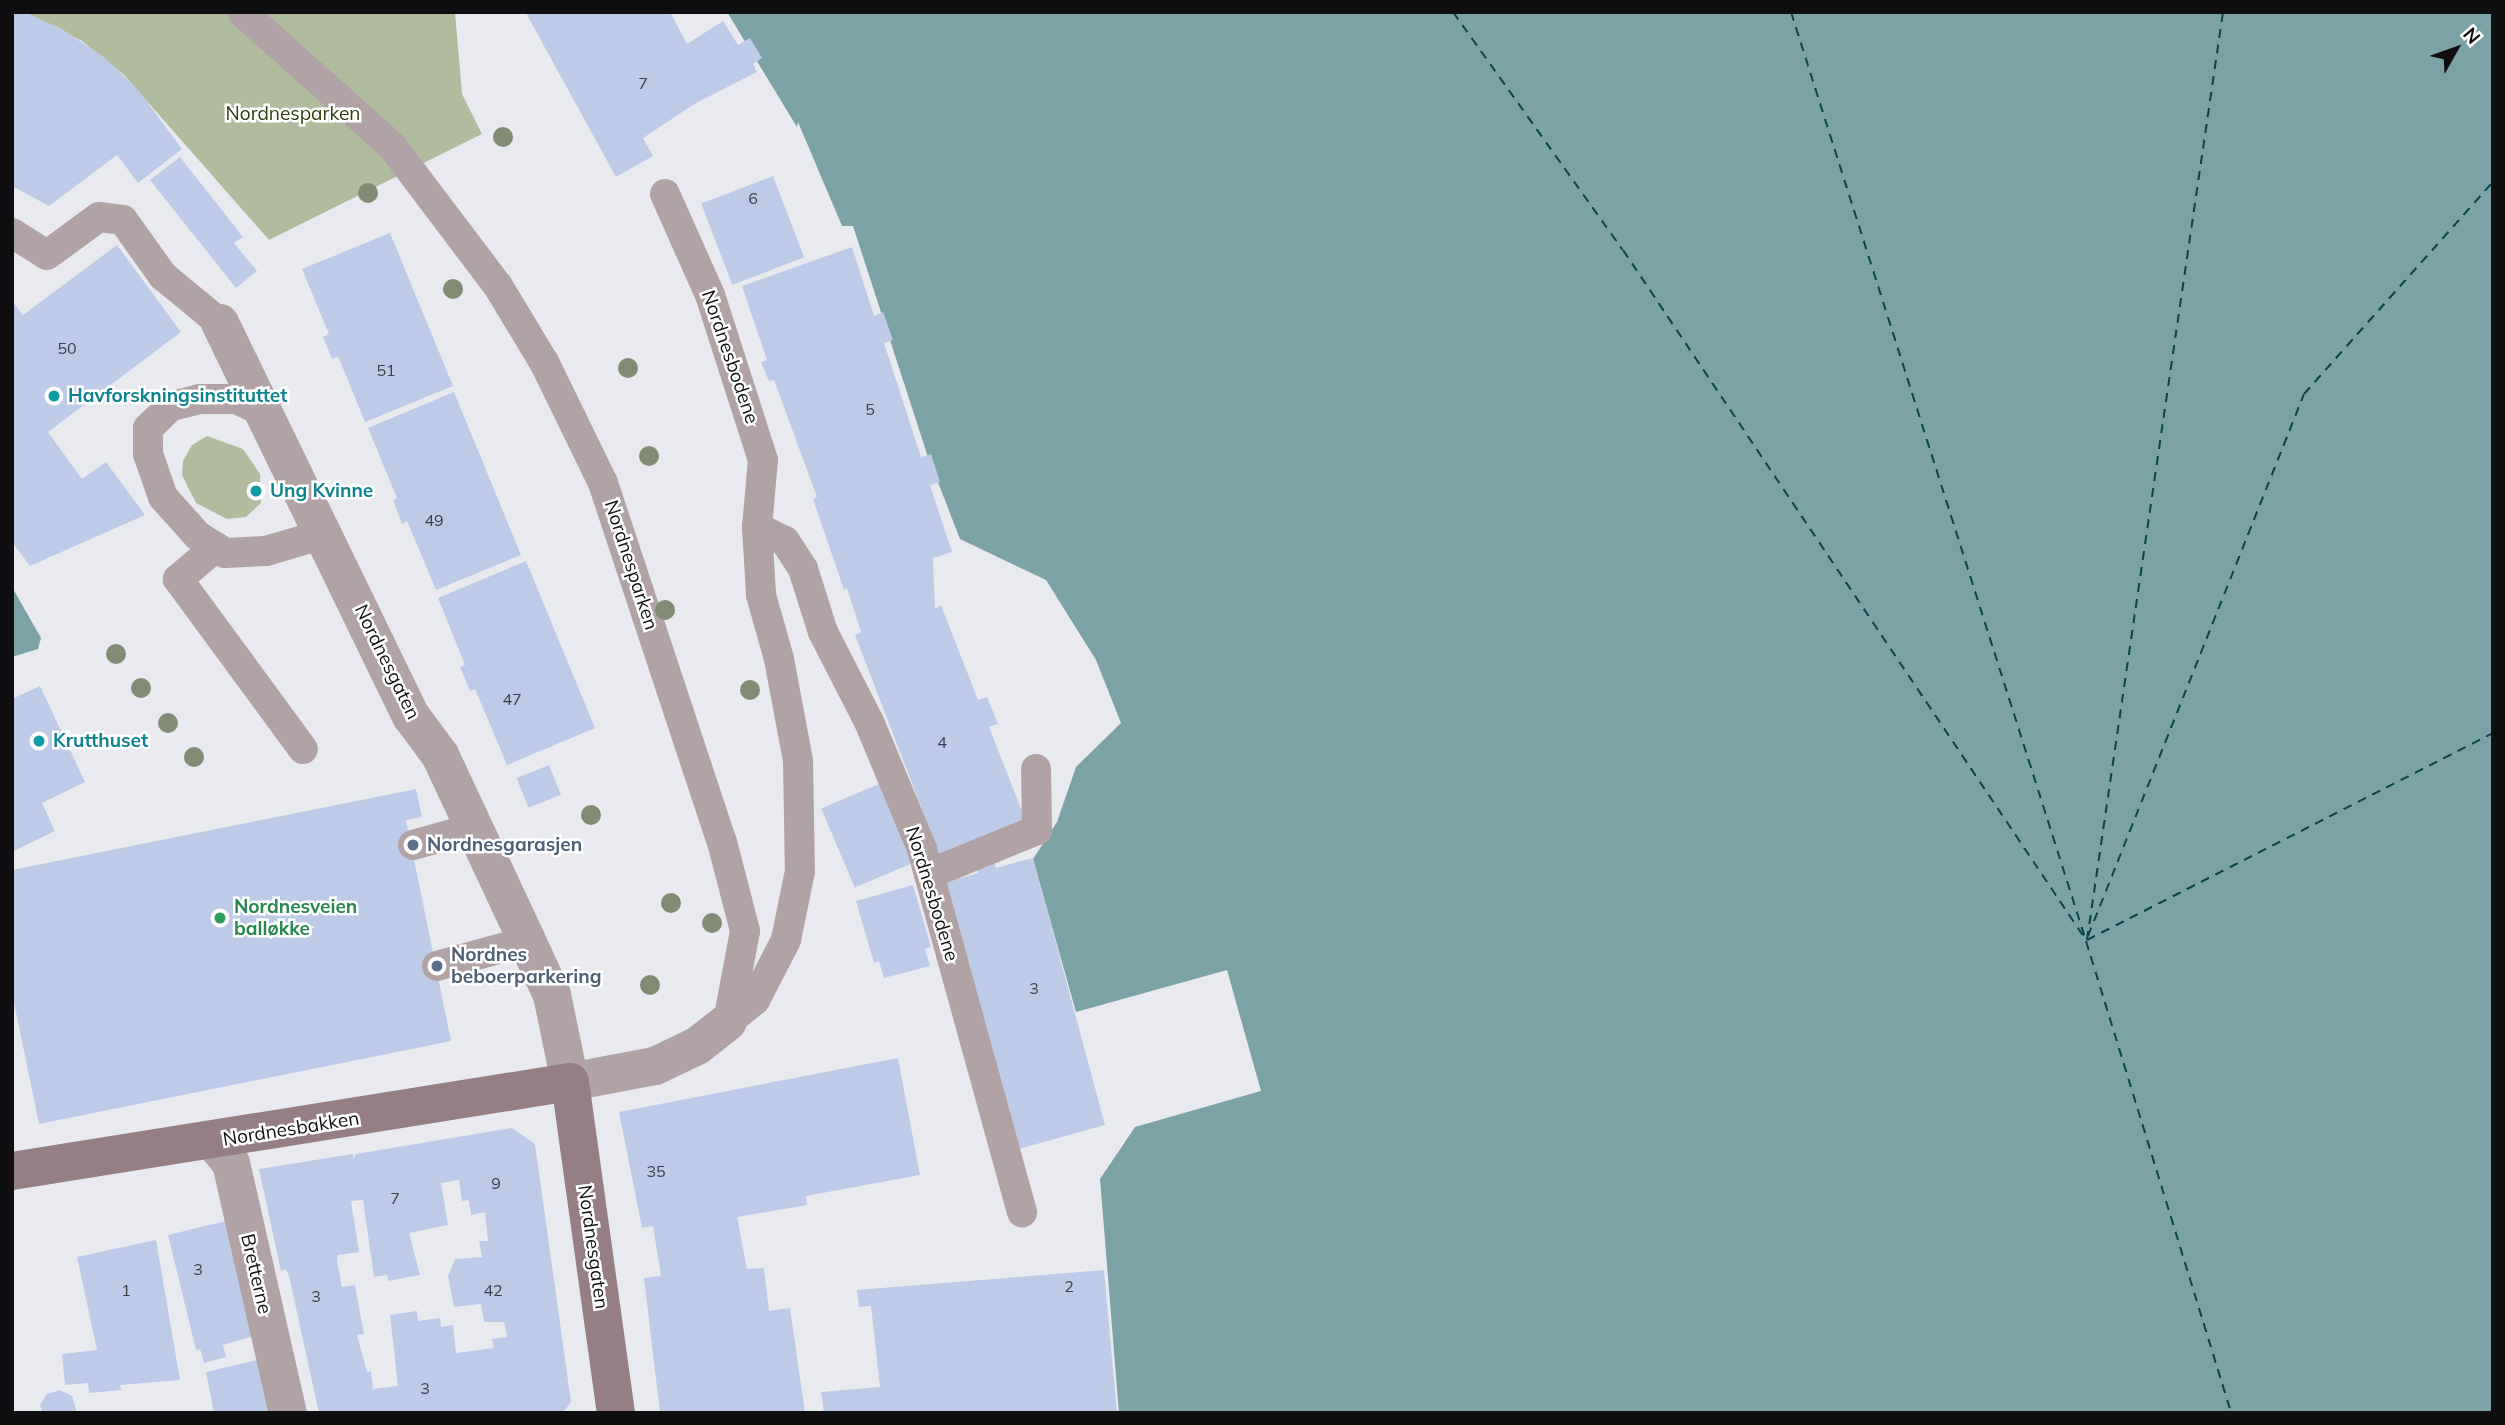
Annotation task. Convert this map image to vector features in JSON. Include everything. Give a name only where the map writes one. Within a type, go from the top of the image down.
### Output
[{"type":"main road","name":"Nordnesbakken","points":[[12,1171],[213,1142],[570,1082]]},
{"type":"main road","name":"Nordnesgaten","points":[[570,1082],[616,1413]]},
{"type":"street","name":"Nordnesgaten","points":[[220,323],[411,716],[440,755],[552,995],[570,1082]]},
{"type":"street","points":[[570,1082],[655,1066],[697,1046],[728,1023]]},
{"type":"street","name":"Bretterne","points":[[213,1142],[231,1163],[288,1413]]},
{"type":"lane","name":"Nordnesparken","points":[[242,12],[316,75],[400,157],[498,286],[545,364],[603,482],[722,842],[745,931],[728,1023]]},
{"type":"lane","name":"Nordnesbodene","points":[[665,194],[710,295],[763,460],[757,527],[761,595],[779,659],[798,761],[800,871],[786,940],[755,1000],[728,1023]]},
{"type":"lane","points":[[12,233],[47,255],[99,217],[123,220],[163,276],[220,323]]},
{"type":"lane","points":[[264,412],[236,399],[200,399],[171,406],[148,428],[148,454],[163,497],[198,536],[225,553],[266,551],[324,534]]},
{"type":"lane","name":"Nordnesbodene","points":[[757,527],[785,541],[803,569],[824,632],[870,724],[929,874],[1022,1212]]},
{"type":"lane","points":[[216,547],[178,579],[303,749]]},
{"type":"lane","points":[[929,874],[1037,830],[1036,769]]},
{"type":"lane","points":[[413,845],[474,828]]},
{"type":"lane","points":[[437,966],[527,941]]},
{"type":"green space","name":"Nordnesparken","points":[[24,12],[455,12],[462,94],[482,134],[269,240],[124,75],[82,41]]},
{"type":"green space","points":[[207,436],[243,449],[260,474],[261,503],[246,517],[227,519],[196,503],[182,475],[183,461],[192,445]]},
{"type":"water","points":[[727,12],[2493,12],[2493,1413],[1119,1413],[1100,1179],[1135,1127],[1261,1091],[1227,970],[1076,1012],[1033,859],[1057,822],[1076,767],[1121,723],[1096,660],[1046,580],[960,539],[927,454],[853,226],[842,226],[798,122],[797,127]]},
{"type":"water","points":[[12,587],[41,638],[38,649],[12,657]]},
{"type":"building","points":[[12,12],[23,12],[60,28],[104,57],[139,91],[182,149],[138,183],[117,155],[49,206],[12,186]]},
{"type":"building","points":[[530,12],[670,12],[687,44],[723,21],[738,45],[750,38],[762,58],[753,64],[757,72],[696,103],[643,138],[653,156],[616,177],[527,15]]},
{"type":"building","points":[[180,157],[243,237],[234,243],[257,271],[236,288],[150,180]]},
{"type":"building","points":[[773,176],[804,257],[732,285],[701,204]]},
{"type":"building","points":[[390,233],[453,386],[365,422],[338,356],[332,359],[323,337],[329,334],[302,269]]},
{"type":"building","name":"Havforskningsinstituttet","points":[[117,245],[181,332],[48,432],[82,479],[106,462],[145,515],[30,566],[12,542],[12,301],[23,315]]},
{"type":"building","points":[[852,247],[874,316],[883,312],[893,340],[884,343],[921,457],[931,454],[940,482],[930,485],[952,552],[933,558],[935,609],[941,605],[978,700],[987,697],[998,724],[989,727],[1027,824],[988,838],[996,868],[1033,858],[1105,1125],[1015,1150],[943,883],[978,873],[971,844],[940,856],[855,635],[861,632],[847,588],[844,590],[813,499],[817,497],[774,380],[769,381],[761,362],[767,360],[742,286]]},
{"type":"building","points":[[454,392],[521,555],[436,590],[407,521],[402,524],[393,500],[397,498],[368,428]]},
{"type":"building","points":[[526,561],[595,728],[507,765],[475,689],[470,691],[460,667],[465,665],[438,598]]},
{"type":"building","name":"Krutthuset","points":[[40,686],[85,782],[42,803],[55,831],[14,851],[12,699]]},
{"type":"building","points":[[549,765],[561,795],[529,808],[517,778]]},
{"type":"building","points":[[881,783],[915,862],[855,888],[821,808]]},
{"type":"building","name":"Nordnesveien balløkke","points":[[416,789],[422,817],[406,820],[451,1041],[39,1124],[12,993],[12,870]]},
{"type":"building","points":[[913,885],[931,947],[925,949],[930,966],[884,978],[879,961],[874,963],[856,901]]},
{"type":"building","points":[[898,1058],[920,1175],[806,1196],[807,1205],[737,1217],[747,1269],[764,1268],[769,1311],[790,1308],[805,1413],[660,1413],[644,1278],[661,1276],[653,1226],[642,1228],[619,1112]]},
{"type":"building","points":[[512,1128],[535,1144],[571,1402],[563,1413],[319,1413],[289,1276],[286,1269],[281,1271],[259,1169],[353,1154],[353,1159],[356,1154]],"holes":[[[459,1180],[462,1201],[469,1200],[471,1215],[485,1212],[488,1241],[479,1241],[482,1257],[455,1259],[448,1276],[454,1307],[481,1304],[484,1322],[504,1322],[507,1337],[492,1339],[494,1348],[456,1353],[453,1325],[441,1327],[440,1318],[418,1321],[417,1311],[390,1315],[398,1386],[373,1389],[371,1371],[367,1372],[357,1335],[364,1334],[355,1285],[342,1287],[337,1261],[338,1255],[359,1252],[351,1201],[363,1200],[374,1277],[387,1275],[388,1281],[420,1275],[409,1233],[448,1225],[441,1183]]]},
{"type":"building","points":[[226,1221],[254,1336],[223,1345],[226,1357],[204,1363],[200,1349],[196,1350],[168,1235]]},
{"type":"building","points":[[156,1240],[180,1380],[120,1385],[121,1390],[89,1393],[88,1383],[65,1385],[62,1354],[97,1350],[77,1257]]},
{"type":"building","points":[[1104,1270],[1117,1413],[824,1413],[821,1392],[880,1387],[871,1306],[859,1307],[857,1290]]},
{"type":"building","points":[[261,1359],[272,1413],[214,1413],[206,1372]]},
{"type":"building","points":[[60,1390],[72,1396],[77,1413],[43,1413],[40,1405],[47,1394]]},
{"type":"ferry route","points":[[1453,12],[1623,250],[2084,937]]},
{"type":"ferry route","points":[[1791,12],[2086,941],[2231,1413]]},
{"type":"ferry route","points":[[2087,940],[2223,12]]},
{"type":"ferry route","points":[[2088,936],[2304,394],[2493,182]]},
{"type":"ferry route","points":[[2087,940],[2493,733]]},
{"type":"place","name":"Havforskningsinstituttet","points":[[54,396]]},
{"type":"place","name":"Ung Kvinne","points":[[256,491]]},
{"type":"place","name":"Krutthuset","points":[[39,741]]},
{"type":"place","name":"Nordnesgarasjen","points":[[413,845]]},
{"type":"place","name":"Nordnesveien balløkke","points":[[220,918]]},
{"type":"place","name":"Nordnes beboerparkering","points":[[437,966]]}]
